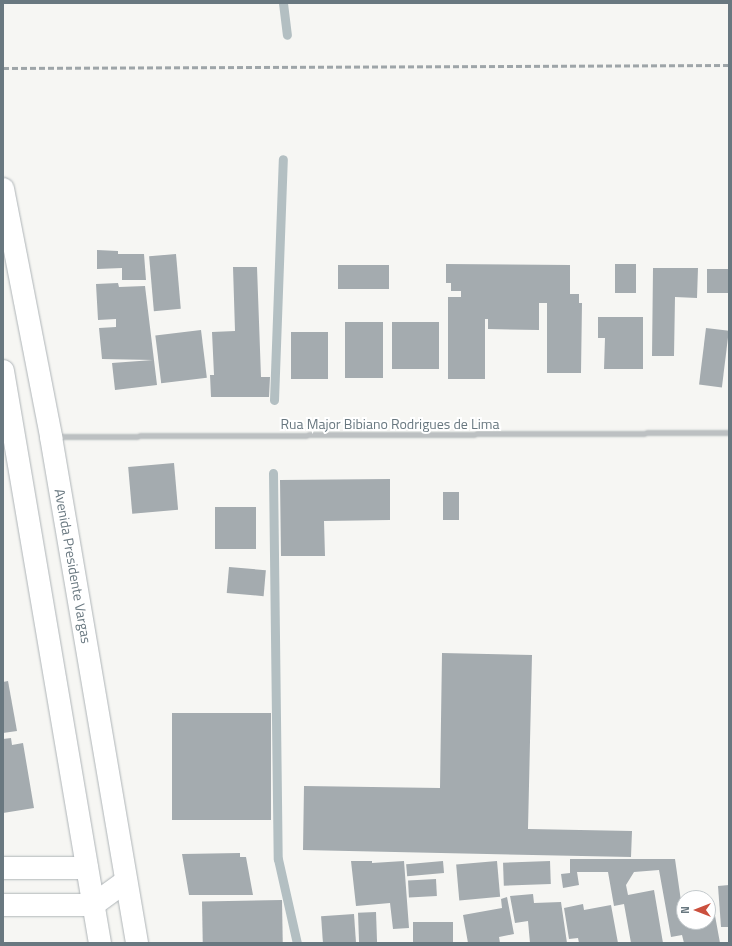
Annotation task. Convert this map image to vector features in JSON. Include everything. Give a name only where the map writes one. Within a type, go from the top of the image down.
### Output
[{"type":"main road","name":"Avenida Presidente Vargas","points":[[3,189],[51,437],[137,943]]},
{"type":"main road","points":[[3,371],[100,943]]},
{"type":"main road","points":[[3,868],[87,868]]},
{"type":"main road","points":[[3,905],[93,905],[126,881]]},
{"type":"street","name":"Rua Major Bibiano Rodrigues de Lima","points":[[51,437],[729,434]]},
{"type":"building","points":[[97,250],[118,251],[118,254],[144,254],[146,280],[122,280],[122,268],[97,269]]},
{"type":"building","points":[[176,254],[181,309],[154,311],[149,256]]},
{"type":"building","points":[[446,264],[570,265],[570,294],[579,294],[579,303],[582,303],[581,373],[547,373],[547,303],[539,303],[539,330],[488,329],[488,319],[485,319],[485,379],[448,379],[448,297],[461,297],[461,291],[451,291],[451,283],[446,283]]},
{"type":"building","points":[[615,264],[636,264],[636,293],[615,293]]},
{"type":"building","points":[[338,265],[389,265],[389,289],[338,289]]},
{"type":"building","points":[[233,267],[257,267],[261,377],[270,377],[269,397],[211,397],[210,375],[214,375],[212,332],[235,331]]},
{"type":"building","points":[[653,268],[698,268],[697,298],[675,297],[674,356],[652,356]]},
{"type":"building","points":[[707,269],[729,269],[729,293],[707,293]]},
{"type":"building","points":[[118,283],[119,287],[145,286],[157,385],[115,390],[112,363],[153,360],[102,359],[99,328],[116,327],[116,319],[98,320],[96,284]]},
{"type":"building","points":[[598,317],[643,317],[643,369],[604,369],[605,338],[598,338]]},
{"type":"building","points":[[345,322],[383,322],[383,378],[345,378]]},
{"type":"building","points":[[392,322],[439,322],[439,369],[392,369]]},
{"type":"building","points":[[706,328],[729,331],[722,387],[699,385]]},
{"type":"building","points":[[201,330],[207,378],[161,383],[155,336]]},
{"type":"building","points":[[291,332],[328,332],[328,379],[291,379]]},
{"type":"building","points":[[174,463],[178,510],[132,514],[128,467]]},
{"type":"building","points":[[390,479],[390,520],[324,521],[325,556],[281,556],[280,480]]},
{"type":"building","points":[[443,492],[459,492],[459,520],[443,520]]},
{"type":"building","points":[[215,507],[256,507],[256,549],[215,549]]},
{"type":"building","points":[[229,567],[266,570],[264,596],[227,593]]},
{"type":"building","points":[[442,653],[532,655],[528,829],[632,831],[631,857],[303,850],[304,786],[440,788]]},
{"type":"building","points":[[8,681],[17,731],[3,733],[3,682]]},
{"type":"building","points":[[172,713],[271,713],[271,820],[172,820]]},
{"type":"building","points":[[11,738],[12,745],[23,743],[34,808],[3,813],[3,739]]},
{"type":"building","points":[[240,853],[240,857],[246,857],[253,895],[189,895],[182,854]]},
{"type":"building","points":[[570,859],[675,859],[679,890],[676,890],[676,930],[716,930],[716,921],[720,943],[684,943],[682,935],[671,937],[659,870],[634,872],[626,885],[628,895],[654,890],[663,943],[631,943],[624,904],[614,906],[608,872],[577,872],[579,885],[563,888],[561,874],[570,873]]},
{"type":"building","points":[[351,861],[372,861],[372,863],[404,861],[409,928],[393,929],[390,903],[356,906]]},
{"type":"building","points":[[443,861],[444,873],[407,876],[406,864]]},
{"type":"building","points":[[497,861],[500,897],[459,900],[456,865]]},
{"type":"building","points":[[550,861],[551,884],[504,886],[503,863]]},
{"type":"building","points":[[436,879],[437,896],[409,897],[408,880]]},
{"type":"building","points":[[729,885],[729,927],[721,927],[718,886]]},
{"type":"building","points":[[533,894],[534,903],[561,902],[567,943],[530,943],[528,921],[515,923],[510,896]]},
{"type":"building","points":[[507,897],[514,934],[499,937],[500,943],[468,943],[463,915],[502,908],[501,899]]},
{"type":"building","points":[[282,900],[283,943],[203,943],[202,901]]},
{"type":"building","points":[[583,904],[584,910],[611,905],[618,943],[579,943],[578,938],[569,939],[564,908]]},
{"type":"building","points":[[376,912],[377,943],[359,943],[358,913]]},
{"type":"building","points":[[354,914],[356,943],[323,943],[321,916]]},
{"type":"building","points":[[413,922],[453,922],[453,943],[413,943]]},
{"type":"waterway","points":[[283,3],[287,35]]},
{"type":"waterway","points":[[274,400],[283,159]]},
{"type":"waterway","points":[[273,473],[278,859],[297,943]]},
{"type":"railway","points":[[3,68],[729,65]]}]
